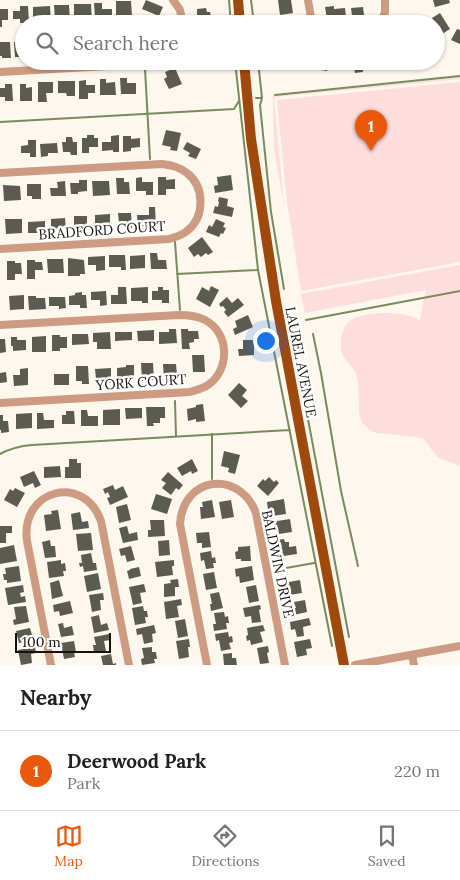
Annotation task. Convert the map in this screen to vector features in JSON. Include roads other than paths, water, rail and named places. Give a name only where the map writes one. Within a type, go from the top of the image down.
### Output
[{"type":"main road","points":[[238,0],[239,15]]},
{"type":"main road","name":"LAUREL AVENUE","points":[[245,70],[251,138],[276,301],[344,665]]},
{"type":"street","points":[[173,0],[181,15]]},
{"type":"street","points":[[308,0],[310,15]]},
{"type":"street","points":[[384,15],[385,0]]},
{"type":"street","points":[[0,72],[36,70]]},
{"type":"street","name":"BRADFORD COURT","points":[[0,174],[162,164],[180,168],[187,173],[197,186],[200,200],[199,214],[193,226],[178,237],[0,249]]},
{"type":"street","name":"YORK COURT","points":[[0,326],[189,315],[206,320],[213,325],[221,337],[224,349],[223,363],[217,376],[207,386],[190,392],[0,402]]},
{"type":"street","name":"BALDWIN DRIVE","points":[[207,665],[181,531],[181,518],[187,500],[194,492],[208,486],[222,484],[236,488],[245,495],[256,513],[285,665]]},
{"type":"street","points":[[51,665],[27,541],[26,526],[32,509],[40,500],[64,492],[80,496],[94,506],[98,513],[129,665]]},
{"type":"street","points":[[355,665],[460,646]]},
{"type":"street","points":[[412,655],[414,665]]},
{"type":"waterway","points":[[229,0],[230,15]]},
{"type":"waterway","points":[[251,0],[253,15]]},
{"type":"waterway","points":[[145,70],[150,159]]},
{"type":"waterway","points":[[236,70],[258,270],[332,646]]},
{"type":"waterway","points":[[259,70],[262,98],[260,105],[271,212],[284,289]]},
{"type":"waterway","points":[[275,95],[460,76]]},
{"type":"waterway","points":[[256,98],[262,98]]},
{"type":"waterway","points":[[0,122],[234,109],[239,101]]},
{"type":"waterway","points":[[175,242],[180,310]]},
{"type":"waterway","points":[[177,274],[257,270]]},
{"type":"waterway","points":[[306,320],[460,291]]},
{"type":"waterway","points":[[288,313],[349,637]]},
{"type":"waterway","points":[[313,334],[341,491],[358,566]]},
{"type":"waterway","points":[[175,401],[176,436]]},
{"type":"waterway","points":[[0,454],[8,450],[32,445],[290,430]]},
{"type":"waterway","points":[[212,434],[212,479]]},
{"type":"waterway","points":[[275,570],[314,563]]},
{"type":"place","name":"Deerwood Park","points":[[371,151]]}]
